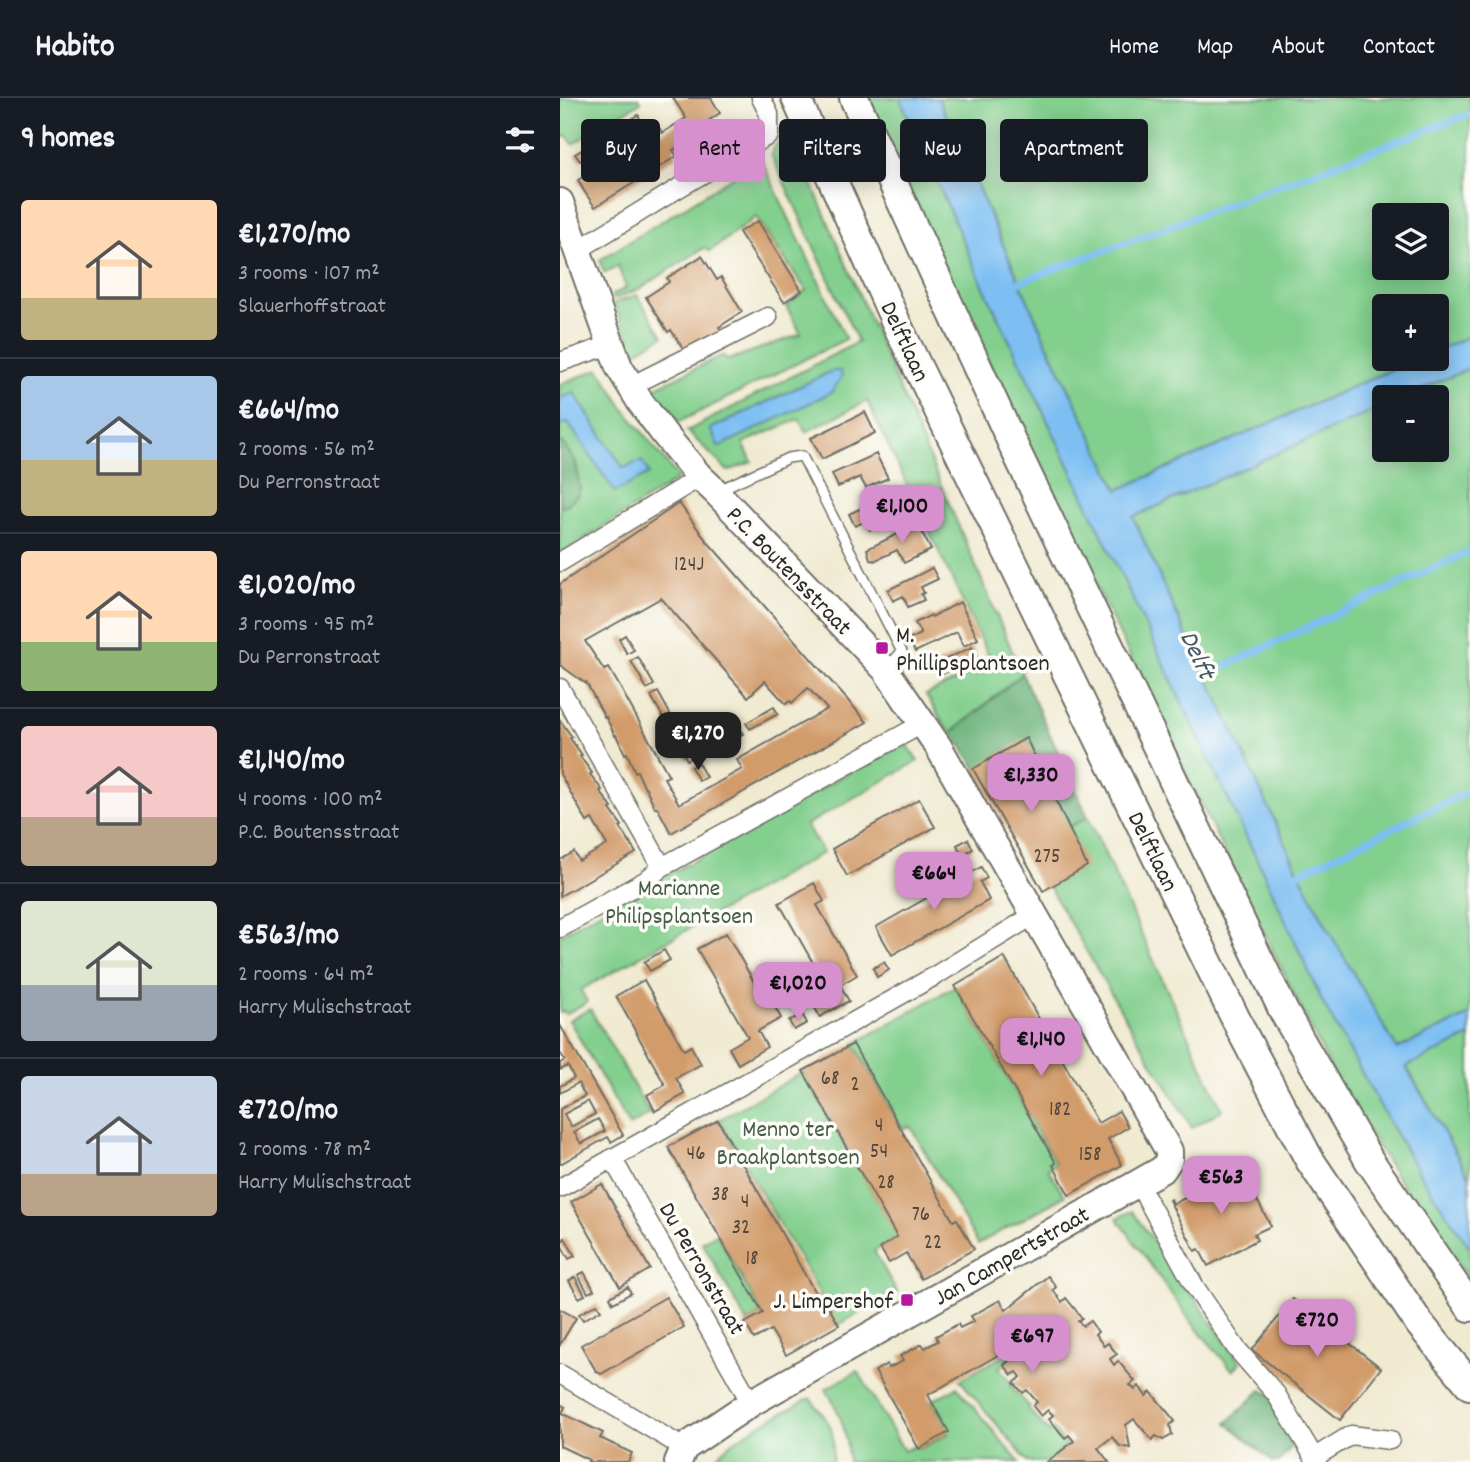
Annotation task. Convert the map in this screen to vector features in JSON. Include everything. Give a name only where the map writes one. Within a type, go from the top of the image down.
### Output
[{"type":"main road","name":"Delftlaan","points":[[796,98],[899,329],[1244,1036],[1309,1159],[1419,1323],[1470,1385]]},
{"type":"main road","name":"Delftlaan","points":[[855,98],[1015,449],[1284,1012],[1369,1160],[1470,1307]]},
{"type":"street","points":[[578,250],[769,135],[769,114],[761,98]]},
{"type":"street","name":"P.C. Boutensstraat","points":[[560,202],[610,345],[631,386],[665,435],[708,484],[885,669],[937,746],[1169,1151],[1169,1160]]},
{"type":"street","points":[[631,386],[768,317]]},
{"type":"street","points":[[560,362],[610,345]]},
{"type":"street","points":[[560,562],[708,484]]},
{"type":"street","points":[[560,688],[662,867]]},
{"type":"street","points":[[560,928],[645,881],[662,867],[922,724]]},
{"type":"street","points":[[560,1188],[938,974],[1034,915]]},
{"type":"street","name":"Du Perronstraat","points":[[612,1158],[751,1403]]},
{"type":"street","name":"Jan Campertstraat","points":[[681,1455],[751,1403],[1163,1169],[1169,1160]]},
{"type":"street","points":[[1138,1183],[1195,1287],[1236,1348],[1276,1394],[1316,1459],[1351,1435],[1390,1440]]},
{"type":"street","points":[[560,1374],[681,1455]]},
{"type":"lane","points":[[708,484],[802,456],[902,652],[885,669]]},
{"type":"green space","points":[[560,98],[639,98],[641,102],[613,119],[581,119],[581,139],[573,144],[566,135],[560,140]]},
{"type":"green space","points":[[868,98],[900,98],[909,119],[900,119],[900,170],[886,138],[886,119],[877,119]]},
{"type":"green space","points":[[938,98],[1470,98],[1470,336],[1449,345],[1449,294],[1372,294],[1372,371],[1389,371],[1118,490],[1047,344],[975,182],[986,182],[986,119],[947,119]]},
{"type":"green space","points":[[779,140],[779,171],[771,154]]},
{"type":"green space","points":[[765,167],[846,339],[679,422],[652,389],[723,355],[728,360],[801,334],[786,306],[806,290],[756,217],[710,251],[704,248],[639,289],[614,299],[612,295],[626,288],[618,266],[604,273],[600,260],[724,182],[765,182]]},
{"type":"green space","points":[[784,182],[811,182],[1022,674],[952,732],[946,728],[926,695],[992,663],[867,401],[806,432],[799,419],[743,443],[752,462],[728,471],[687,431],[858,342]]},
{"type":"green space","points":[[905,182],[937,182],[980,279],[1323,1003],[1421,1176],[1470,1248],[1470,1278],[1403,1187],[1335,1077],[950,282]]},
{"type":"green space","points":[[637,295],[663,336],[636,352],[614,303]]},
{"type":"green space","points":[[1470,368],[1470,1015],[1397,1049],[1329,931],[1297,869],[1133,517],[1372,411],[1372,462],[1449,462],[1449,385],[1431,385]]},
{"type":"green space","points":[[599,369],[625,410],[677,476],[677,480],[560,554],[560,384]]},
{"type":"green space","points":[[562,442],[576,462],[580,489],[577,496],[560,508],[560,443]]},
{"type":"green space","points":[[1022,674],[1088,817],[1027,849],[952,733]]},
{"type":"green space","name":"Marianne Philipsplantsoen","points":[[905,741],[918,761],[806,825],[823,853],[581,990],[587,1002],[566,1014],[564,1011],[560,1013],[560,935],[670,870],[677,870]]},
{"type":"green space","points":[[1088,817],[1222,1110],[1192,1128],[1027,849]]},
{"type":"green space","points":[[955,986],[1056,1163],[1048,1169],[1065,1196],[978,1244],[910,1126],[902,1129],[854,1044]]},
{"type":"green space","points":[[590,1009],[650,1114],[629,1126],[569,1020]]},
{"type":"green space","points":[[1470,1036],[1470,1178],[1406,1066]]},
{"type":"green space","name":"Menno ter Braakplantsoen","points":[[803,1072],[898,1237],[874,1251],[897,1292],[838,1325],[719,1120]]},
{"type":"green space","points":[[1132,1211],[1240,1362],[1233,1371],[1192,1323],[1117,1218]]},
{"type":"green space","points":[[717,1234],[762,1313],[747,1322],[702,1242]]},
{"type":"green space","points":[[1024,1344],[1026,1347],[999,1368],[1013,1384],[1011,1387],[1030,1407],[1028,1409],[1049,1432],[1053,1429],[1067,1446],[1047,1462],[1028,1462],[960,1380]]},
{"type":"green space","points":[[858,1371],[904,1451],[917,1445],[920,1449],[949,1433],[932,1401],[957,1387],[1019,1462],[848,1462],[843,1424],[826,1389]]},
{"type":"green space","points":[[1261,1390],[1272,1395],[1298,1439],[1279,1462],[1273,1462],[1227,1423]]},
{"type":"green space","points":[[810,1398],[830,1427],[833,1441],[832,1462],[711,1462],[745,1434]]},
{"type":"water","points":[[900,98],[938,98],[947,119],[909,119]]},
{"type":"water","points":[[937,182],[975,182],[1047,344],[1118,490],[1389,371],[1449,371],[1449,345],[1470,336],[1470,368],[1431,385],[1372,385],[1372,411],[1133,517],[1297,869],[1329,931],[1397,1049],[1470,1015],[1470,1036],[1406,1067],[1470,1178],[1470,1248],[1421,1176],[1323,1003],[980,279]]},
{"type":"water","points":[[832,371],[841,371],[842,376],[832,392],[719,447],[710,429]]},
{"type":"water","points":[[574,393],[623,468],[642,461],[649,474],[615,492],[568,423],[560,425],[560,398]]},
{"type":"building","points":[[673,98],[711,98],[720,113],[711,119],[686,118]]},
{"type":"building","points":[[674,126],[674,158],[660,167],[660,129],[662,133]]},
{"type":"building","points":[[581,150],[581,160],[580,161],[575,154]]},
{"type":"building","points":[[581,178],[581,182],[635,182],[595,207],[578,180]]},
{"type":"building","points":[[758,221],[802,291],[784,302],[739,232]]},
{"type":"building","points":[[702,256],[717,280],[721,277],[742,312],[719,327],[722,331],[686,353],[671,330],[668,332],[646,297],[669,282],[667,278]]},
{"type":"building","points":[[865,412],[875,433],[822,459],[811,438]]},
{"type":"building","points":[[876,454],[888,478],[866,488],[860,477],[838,487],[832,474]]},
{"type":"building","points":[[904,488],[910,500],[903,504],[907,512],[870,530],[866,521],[855,526],[849,514]]},
{"type":"building","points":[[679,503],[706,540],[867,722],[671,833],[586,682],[560,665],[560,584]],"holes":[[[661,598],[748,697],[765,681],[786,704],[790,701],[792,703],[808,688],[827,709],[737,760],[742,769],[679,804],[664,778],[669,776],[620,687],[609,668],[604,670],[585,641]]]},
{"type":"building","points":[[918,524],[931,550],[904,563],[897,550],[874,561],[870,559],[867,549]]},
{"type":"building","points":[[932,568],[938,579],[921,587],[924,600],[908,607],[903,596],[893,601],[888,590]]},
{"type":"building","points":[[960,602],[978,639],[964,646],[957,632],[915,652],[909,640],[921,634],[915,623]]},
{"type":"building","points":[[625,635],[634,650],[627,654],[619,639]]},
{"type":"building","points":[[972,647],[977,658],[938,676],[933,665]]},
{"type":"building","points":[[638,657],[654,685],[647,689],[631,661]]},
{"type":"building","points":[[658,692],[674,721],[667,724],[651,696]]},
{"type":"building","points":[[774,707],[778,714],[750,729],[746,723]]},
{"type":"building","points":[[560,720],[636,853],[560,896],[560,860],[574,852],[579,861],[607,845],[592,819],[587,822],[560,774]]},
{"type":"building","points":[[738,727],[743,734],[727,742],[723,736]]},
{"type":"building","points":[[678,728],[694,756],[687,760],[671,732]]},
{"type":"building","points":[[1026,738],[1087,866],[1043,891],[973,769]]},
{"type":"building","points":[[698,763],[706,777],[699,781],[691,767]]},
{"type":"building","points":[[919,799],[935,827],[847,876],[832,849]]},
{"type":"building","points":[[968,839],[973,849],[962,855],[957,845]]},
{"type":"building","points":[[981,867],[987,878],[980,882],[989,900],[892,955],[876,927]]},
{"type":"building","points":[[814,883],[824,901],[817,905],[857,975],[840,985],[849,1001],[820,1017],[811,1001],[829,991],[779,903]]},
{"type":"building","points":[[726,933],[766,1003],[771,1000],[781,1018],[758,1031],[767,1047],[738,1064],[729,1048],[748,1037],[697,949]]},
{"type":"building","points":[[664,950],[670,960],[650,971],[644,962]]},
{"type":"building","points":[[1004,957],[1098,1123],[1119,1111],[1128,1127],[1108,1139],[1122,1165],[1069,1195],[1053,1165],[1056,1163],[955,986]]},
{"type":"building","points":[[884,962],[889,970],[877,977],[873,968]]},
{"type":"building","points":[[644,980],[684,1050],[691,1046],[701,1064],[676,1078],[685,1094],[655,1111],[647,1095],[665,1085],[616,996]]},
{"type":"building","points":[[802,1014],[807,1023],[794,1030],[789,1021]]},
{"type":"building","points":[[560,1025],[623,1135],[611,1142],[608,1137],[560,1164],[560,1109],[585,1096],[578,1083],[560,1093],[560,1086],[574,1078],[568,1066],[560,1070],[560,1063],[565,1060],[560,1053]],"holes":[[[588,1101],[595,1114],[571,1127],[564,1114]],[[598,1119],[605,1131],[581,1144],[574,1132]]]},
{"type":"building","points":[[853,1044],[953,1221],[957,1219],[974,1249],[921,1279],[906,1253],[889,1263],[880,1248],[897,1237],[803,1071]]},
{"type":"building","points":[[718,1120],[818,1298],[822,1296],[839,1325],[786,1355],[771,1330],[754,1339],[745,1323],[763,1313],[668,1147]]},
{"type":"building","points":[[1238,1165],[1271,1226],[1254,1234],[1257,1240],[1208,1266],[1199,1249],[1195,1251],[1169,1200],[1171,1199],[1173,1204],[1187,1197],[1185,1192]]},
{"type":"building","points":[[602,1184],[650,1269],[620,1287],[571,1202]]},
{"type":"building","points":[[565,1238],[575,1256],[569,1259],[560,1243]]},
{"type":"building","points":[[584,1272],[594,1290],[588,1293],[578,1275]]},
{"type":"building","points":[[1048,1276],[1056,1287],[1053,1290],[1062,1302],[1066,1298],[1082,1318],[1078,1321],[1083,1326],[1090,1321],[1104,1346],[1108,1343],[1117,1354],[1110,1359],[1114,1365],[1118,1361],[1135,1381],[1130,1385],[1135,1390],[1139,1386],[1146,1396],[1151,1392],[1175,1421],[1170,1425],[1172,1435],[1163,1440],[1156,1436],[1152,1440],[1134,1419],[1126,1425],[1130,1448],[1120,1446],[1112,1437],[1098,1448],[1109,1462],[1047,1462],[1074,1441],[1069,1435],[1065,1438],[1049,1419],[1053,1415],[1048,1410],[1041,1416],[1033,1406],[1037,1402],[1027,1390],[1023,1393],[1014,1383],[1021,1377],[1017,1372],[1012,1375],[1004,1365],[1026,1346],[1023,1341],[928,1395],[949,1432],[919,1449],[875,1371],[887,1364],[889,1368],[903,1361],[900,1356],[922,1344],[925,1348],[938,1341],[936,1336],[958,1324],[960,1328],[974,1321],[971,1316],[1000,1300],[1006,1310]]},
{"type":"building","points":[[575,1277],[585,1295],[579,1298],[569,1281]]},
{"type":"building","points":[[628,1287],[631,1293],[613,1303],[610,1297]]},
{"type":"building","points":[[666,1297],[684,1327],[601,1374],[596,1371],[581,1345]]},
{"type":"building","points":[[1293,1299],[1381,1368],[1340,1420],[1252,1350]]},
{"type":"building","points":[[597,1304],[601,1310],[583,1320],[579,1314]]},
{"type":"building","points":[[560,1309],[576,1318],[560,1345]]},
{"type":"building","points":[[560,1404],[565,1407],[562,1413],[603,1433],[600,1438],[632,1453],[628,1462],[588,1462],[589,1460],[560,1446]]},
{"type":"waterway","points":[[1012,285],[1470,114]]},
{"type":"waterway","name":"Delft","points":[[1198,679],[1470,551]]},
{"type":"waterway","points":[[1291,877],[1470,791]]},
{"type":"place","name":"M. Phillipsplantsoen","points":[[882,648]]},
{"type":"place","name":"J. Limpershof","points":[[907,1300]]}]
